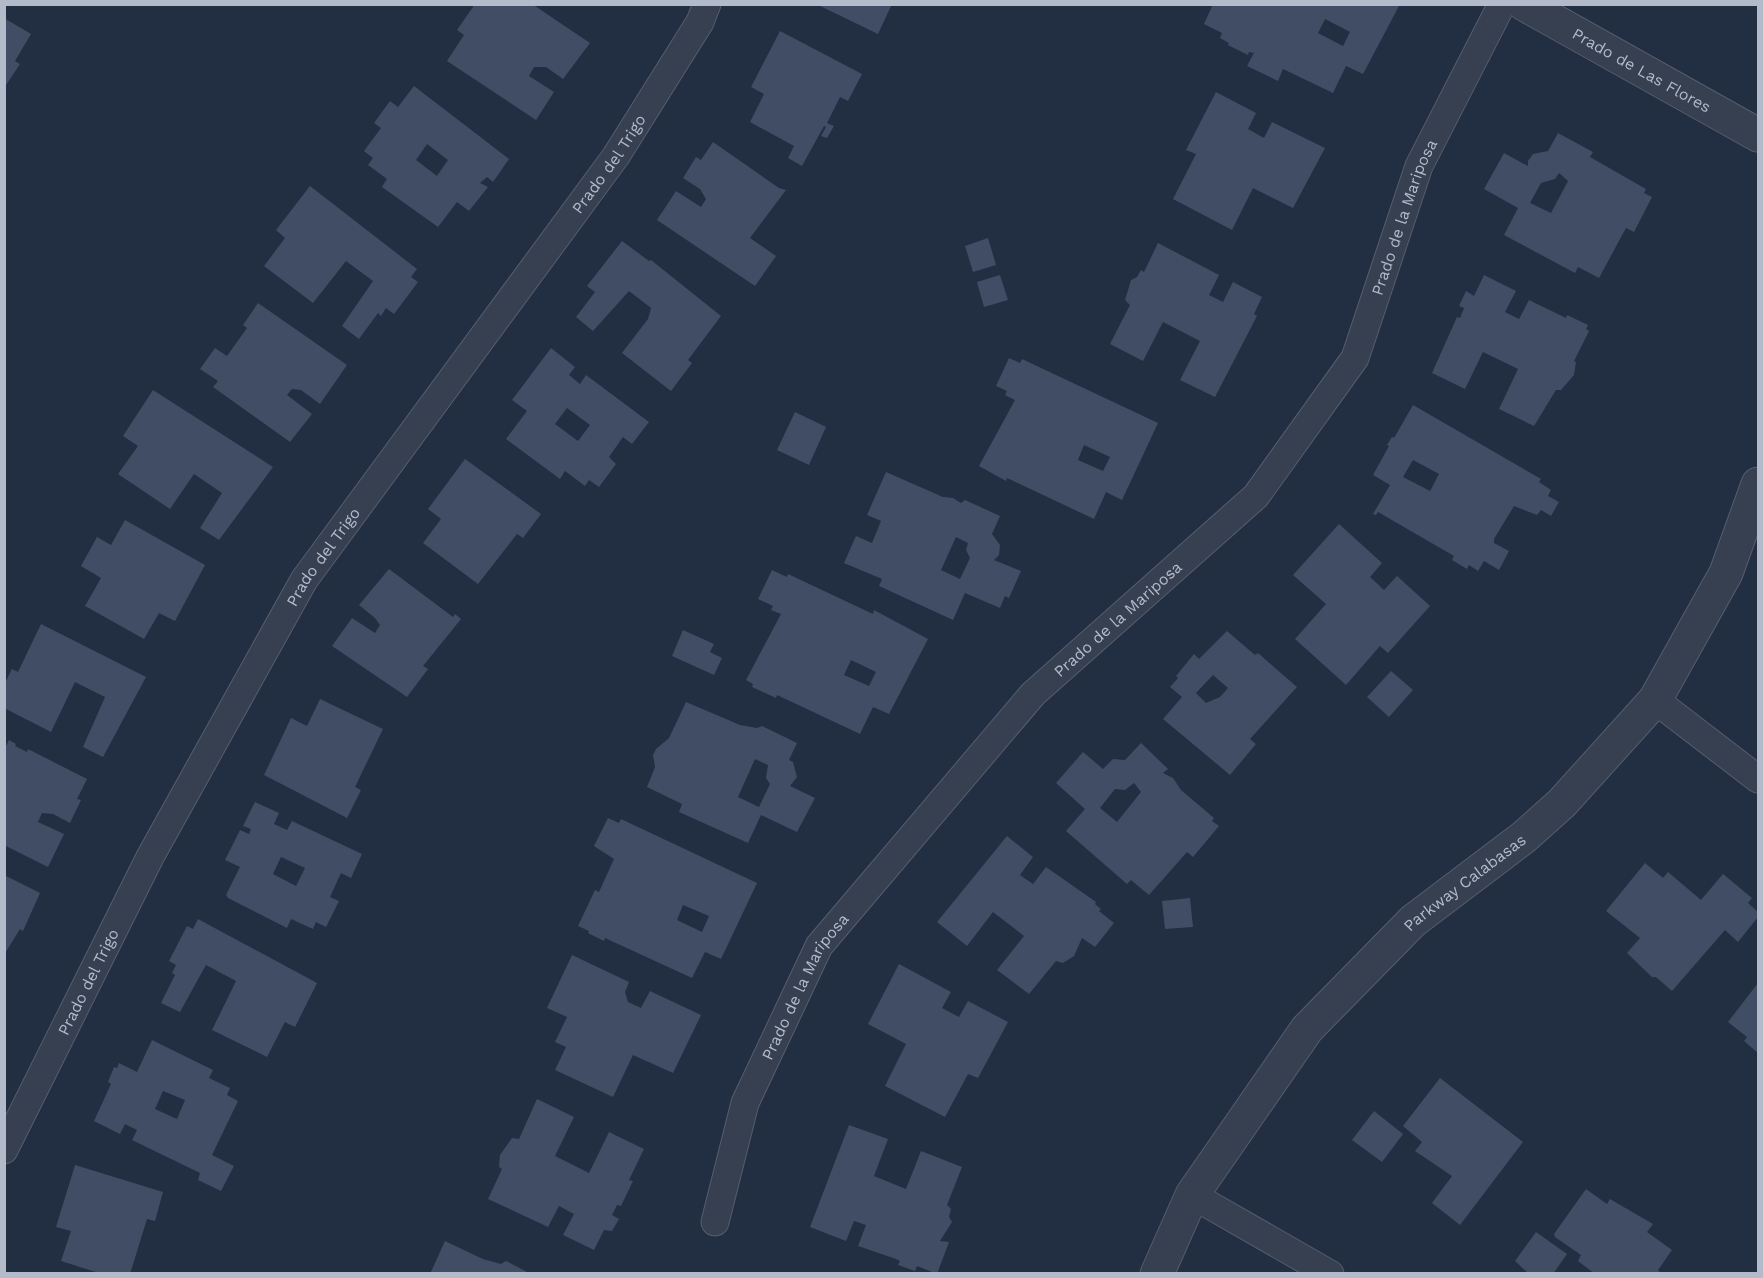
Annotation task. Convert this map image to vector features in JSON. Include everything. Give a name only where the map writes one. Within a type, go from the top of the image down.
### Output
[{"type":"street","name":"Prado del Trigo","points":[[4,1150],[150,857],[304,580],[616,156],[700,22],[707,4]]},
{"type":"street","name":"Prado de la Mariposa","points":[[716,1222],[745,1104],[819,946],[1033,694],[1256,496],[1355,358],[1419,166],[1502,4]]},
{"type":"street","name":"Prado de Las Flores","points":[[1524,4],[1758,135]]},
{"type":"street","name":"Parkway Calabasas","points":[[1157,1274],[1192,1195],[1307,1029],[1413,921],[1524,837],[1562,803],[1655,700],[1726,573],[1758,484]]},
{"type":"street","points":[[1655,700],[1758,779]]},
{"type":"street","points":[[1192,1195],[1330,1274]]},
{"type":"building","points":[[475,4],[532,4],[590,43],[563,79],[546,67],[534,67],[529,76],[554,92],[536,120],[447,61],[464,35],[457,30]]},
{"type":"building","points":[[816,4],[892,4],[878,34]]},
{"type":"building","points":[[1213,4],[1400,4],[1363,74],[1346,66],[1333,93],[1283,69],[1278,81],[1247,66],[1254,53],[1249,52],[1248,55],[1228,45],[1229,43],[1220,38],[1222,33],[1204,24]],"holes":[[[1325,19],[1350,32],[1343,46],[1318,33]]]},
{"type":"building","points":[[4,18],[31,34],[15,61],[20,64],[4,88]]},
{"type":"building","points":[[780,31],[862,74],[848,101],[840,97],[827,123],[834,126],[827,138],[821,136],[826,127],[824,126],[802,166],[788,158],[794,146],[750,122],[764,94],[751,87]]},
{"type":"building","points":[[414,86],[509,159],[493,182],[487,177],[480,183],[488,187],[469,211],[457,202],[438,227],[382,187],[387,179],[368,165],[373,158],[364,151],[381,128],[374,123],[390,101],[398,107]],"holes":[[[427,144],[448,160],[437,176],[416,160]]]},
{"type":"building","points":[[1216,92],[1256,113],[1248,129],[1264,138],[1272,122],[1325,148],[1293,208],[1253,188],[1232,230],[1173,199],[1196,154],[1186,150]]},
{"type":"building","points":[[1558,133],[1593,152],[1590,157],[1646,189],[1644,193],[1652,197],[1634,232],[1626,228],[1599,278],[1578,267],[1575,273],[1504,235],[1518,208],[1484,189],[1504,153],[1528,166],[1528,161],[1533,154],[1548,151]],"holes":[[[1559,173],[1568,181],[1551,213],[1530,203],[1541,183],[1555,179]]]},
{"type":"building","points":[[713,142],[779,188],[786,190],[750,238],[776,256],[755,286],[657,220],[676,191],[701,207],[706,199],[700,189],[683,178],[696,157],[701,160]]},
{"type":"building","points":[[310,186],[417,269],[411,277],[418,282],[394,314],[386,308],[381,316],[378,313],[359,339],[342,326],[373,281],[346,261],[313,303],[264,266],[285,238],[276,230]]},
{"type":"building","points":[[988,238],[996,265],[973,272],[965,246]]},
{"type":"building","points":[[622,241],[649,261],[651,260],[721,316],[688,360],[692,363],[671,391],[622,353],[648,319],[651,308],[629,291],[593,331],[576,317],[595,292],[587,286]]},
{"type":"building","points":[[1158,243],[1219,275],[1209,295],[1223,302],[1233,282],[1262,297],[1254,314],[1257,316],[1215,397],[1180,380],[1200,341],[1163,322],[1143,361],[1110,344],[1130,305],[1125,300],[1131,280],[1137,277],[1141,270],[1144,272]]},
{"type":"building","points":[[1000,275],[1008,300],[984,307],[977,282]]},
{"type":"building","points":[[1484,275],[1516,291],[1505,312],[1519,319],[1529,300],[1566,318],[1567,315],[1588,325],[1586,329],[1589,331],[1574,361],[1576,362],[1574,375],[1561,390],[1556,390],[1534,426],[1499,409],[1518,369],[1483,352],[1465,389],[1432,373],[1457,317],[1460,318],[1464,308],[1459,306],[1466,291],[1474,296]]},
{"type":"building","points":[[258,303],[347,365],[320,404],[301,390],[292,389],[287,395],[312,414],[290,442],[213,387],[218,381],[200,369],[215,348],[227,356],[247,328],[243,325]]},
{"type":"building","points":[[551,348],[575,367],[569,375],[580,384],[586,375],[649,422],[632,444],[623,437],[609,457],[616,464],[599,487],[589,480],[585,486],[565,471],[560,479],[506,439],[527,411],[512,400]],"holes":[[[567,408],[590,425],[578,441],[555,424]]]},
{"type":"building","points":[[1009,358],[1020,363],[1022,359],[1158,423],[1122,500],[1106,492],[1094,519],[1007,478],[1006,481],[979,466],[1015,400],[1005,395],[1007,391],[996,386]],"holes":[[[1084,445],[1110,457],[1103,471],[1078,460]]]},
{"type":"building","points":[[153,390],[273,467],[219,540],[200,528],[222,493],[194,474],[170,509],[118,474],[138,446],[123,436]]},
{"type":"building","points":[[1413,405],[1541,479],[1539,482],[1551,490],[1548,496],[1559,502],[1551,516],[1541,510],[1537,515],[1514,506],[1494,539],[1494,543],[1509,551],[1499,570],[1484,561],[1478,571],[1469,565],[1467,569],[1452,560],[1454,556],[1378,512],[1376,515],[1373,514],[1390,485],[1373,475],[1389,446],[1387,445],[1392,437],[1394,438]],"holes":[[[1413,460],[1439,474],[1430,491],[1403,477]]]},
{"type":"building","points":[[795,412],[826,427],[809,465],[777,450]]},
{"type":"building","points":[[465,459],[541,514],[523,538],[517,534],[478,584],[423,543],[441,519],[428,509]]},
{"type":"building","points":[[886,472],[943,497],[953,498],[961,503],[965,500],[1000,516],[992,534],[1000,545],[999,555],[994,560],[1021,571],[1009,598],[1005,596],[1000,608],[965,593],[953,620],[879,586],[882,579],[844,563],[856,536],[872,543],[881,521],[867,515]],"holes":[[[956,537],[968,543],[966,550],[970,558],[960,579],[941,570]]]},
{"type":"building","points":[[125,520],[205,565],[175,621],[159,613],[144,639],[85,606],[101,578],[81,566],[97,537],[111,545]]},
{"type":"building","points":[[1339,524],[1382,563],[1370,577],[1384,590],[1397,576],[1430,606],[1388,653],[1380,646],[1346,685],[1295,639],[1326,604],[1293,575]]},
{"type":"building","points":[[389,569],[453,617],[455,614],[461,619],[423,666],[428,669],[407,697],[332,646],[352,618],[375,633],[380,625],[359,605]]},
{"type":"building","points":[[772,570],[787,577],[788,574],[873,614],[874,610],[928,639],[889,714],[873,707],[860,734],[777,695],[776,698],[752,687],[753,684],[746,680],[781,614],[771,610],[773,606],[758,599]],"holes":[[[851,660],[876,672],[869,686],[844,675]]]},
{"type":"building","points":[[41,624],[146,677],[103,757],[83,747],[105,697],[75,682],[51,732],[4,708],[4,685],[12,669],[18,672]]},
{"type":"building","points":[[683,630],[714,644],[710,652],[722,658],[714,675],[672,656]]},
{"type":"building","points":[[1227,631],[1255,655],[1258,653],[1297,687],[1250,739],[1256,744],[1230,775],[1163,719],[1182,697],[1170,687],[1178,678],[1176,676],[1194,654],[1199,659]],"holes":[[[1213,675],[1228,688],[1220,697],[1206,703],[1196,693]]]},
{"type":"building","points":[[1391,671],[1413,690],[1389,717],[1367,697]]},
{"type":"building","points":[[320,699],[383,729],[355,787],[361,790],[347,818],[264,775],[291,718],[307,726]]},
{"type":"building","points":[[686,702],[740,725],[757,728],[762,726],[797,743],[789,760],[793,762],[797,777],[790,786],[815,798],[797,832],[761,815],[748,843],[679,812],[682,804],[647,787],[655,767],[653,755],[656,749],[669,738]],"holes":[[[755,759],[768,765],[766,778],[770,784],[759,807],[738,797]]]},
{"type":"building","points":[[9,740],[27,752],[28,749],[87,779],[77,799],[81,800],[70,823],[53,814],[42,813],[38,822],[64,834],[48,867],[4,845],[4,750]]},
{"type":"building","points":[[1141,743],[1168,769],[1163,773],[1173,778],[1181,790],[1214,818],[1212,821],[1219,826],[1193,857],[1187,852],[1149,895],[1131,880],[1127,884],[1066,831],[1085,809],[1056,783],[1083,752],[1103,769],[1113,759],[1125,760]],"holes":[[[1134,783],[1141,792],[1117,822],[1100,808],[1115,789],[1125,790]]]},
{"type":"building","points":[[255,802],[279,813],[274,824],[287,830],[292,821],[362,854],[351,878],[341,873],[330,897],[339,901],[326,927],[316,922],[313,929],[291,919],[287,928],[228,898],[226,895],[240,867],[225,860],[240,830],[249,834],[251,829],[243,826]],"holes":[[[281,857],[305,868],[296,886],[273,874]]]},
{"type":"building","points":[[608,818],[619,823],[621,819],[757,883],[721,959],[705,952],[692,978],[605,938],[604,941],[578,926],[595,890],[599,892],[614,859],[594,846]],"holes":[[[683,905],[709,916],[702,932],[677,920]]]},
{"type":"building","points":[[1007,836],[1033,857],[1020,875],[1033,884],[1046,867],[1096,902],[1095,904],[1101,909],[1099,911],[1114,923],[1095,947],[1082,938],[1074,956],[1063,963],[1056,961],[1029,994],[997,970],[1024,936],[993,912],[967,946],[937,922]]},
{"type":"building","points":[[1645,863],[1663,878],[1668,872],[1701,900],[1723,874],[1752,898],[1748,903],[1758,912],[1758,917],[1738,942],[1725,930],[1672,991],[1656,977],[1652,977],[1627,953],[1640,938],[1606,911]]},
{"type":"building","points":[[4,875],[40,893],[23,931],[20,929],[4,955]]},
{"type":"building","points":[[1190,898],[1193,927],[1165,929],[1162,901]]},
{"type":"building","points":[[198,919],[317,983],[295,1027],[285,1022],[267,1057],[212,1030],[236,981],[206,965],[180,1012],[161,1003],[175,975],[172,973],[176,965],[169,961],[187,926],[193,929]]},
{"type":"building","points":[[572,955],[629,982],[625,992],[628,1002],[641,1008],[650,991],[701,1015],[673,1073],[633,1055],[613,1097],[555,1070],[566,1047],[555,1042],[567,1017],[547,1008]]},
{"type":"building","points":[[899,964],[951,992],[942,1008],[959,1017],[968,1001],[1008,1022],[978,1078],[968,1074],[945,1117],[885,1086],[906,1044],[868,1024]]},
{"type":"building","points":[[1758,983],[1758,1053],[1744,1041],[1747,1037],[1728,1022]]},
{"type":"building","points":[[152,1040],[213,1070],[209,1078],[230,1088],[227,1095],[238,1101],[212,1155],[234,1166],[221,1191],[198,1180],[200,1173],[132,1140],[137,1130],[125,1124],[120,1134],[94,1121],[111,1084],[108,1082],[114,1067],[117,1068],[119,1063],[137,1072]],"holes":[[[163,1091],[185,1100],[177,1119],[155,1109]]]},
{"type":"building","points":[[1440,1078],[1523,1142],[1460,1225],[1432,1203],[1452,1176],[1415,1151],[1422,1142],[1403,1126]]},
{"type":"building","points":[[537,1099],[574,1117],[555,1156],[589,1173],[609,1132],[644,1149],[629,1180],[633,1181],[621,1206],[617,1205],[612,1215],[619,1219],[612,1231],[604,1230],[594,1250],[563,1235],[574,1214],[559,1206],[548,1227],[488,1199],[502,1169],[499,1167],[500,1155],[512,1138],[519,1139]]},
{"type":"building","points":[[1374,1111],[1403,1134],[1382,1162],[1352,1140]]},
{"type":"building","points":[[849,1125],[888,1139],[874,1176],[906,1189],[921,1151],[962,1167],[947,1205],[951,1209],[949,1217],[952,1222],[940,1241],[949,1242],[937,1274],[917,1266],[915,1271],[898,1265],[900,1261],[896,1259],[858,1246],[866,1225],[854,1221],[846,1241],[810,1227]]},
{"type":"building","points":[[75,1165],[163,1192],[155,1221],[147,1219],[130,1274],[102,1274],[61,1261],[71,1231],[56,1227]]},
{"type":"building","points":[[1586,1189],[1607,1204],[1610,1199],[1653,1224],[1647,1232],[1672,1250],[1658,1270],[1661,1274],[1595,1274],[1578,1261],[1581,1255],[1555,1237],[1554,1234]]},
{"type":"building","points":[[1536,1232],[1567,1254],[1553,1274],[1529,1274],[1515,1261]]},
{"type":"building","points":[[445,1241],[483,1259],[501,1264],[506,1261],[531,1274],[430,1274]]}]
